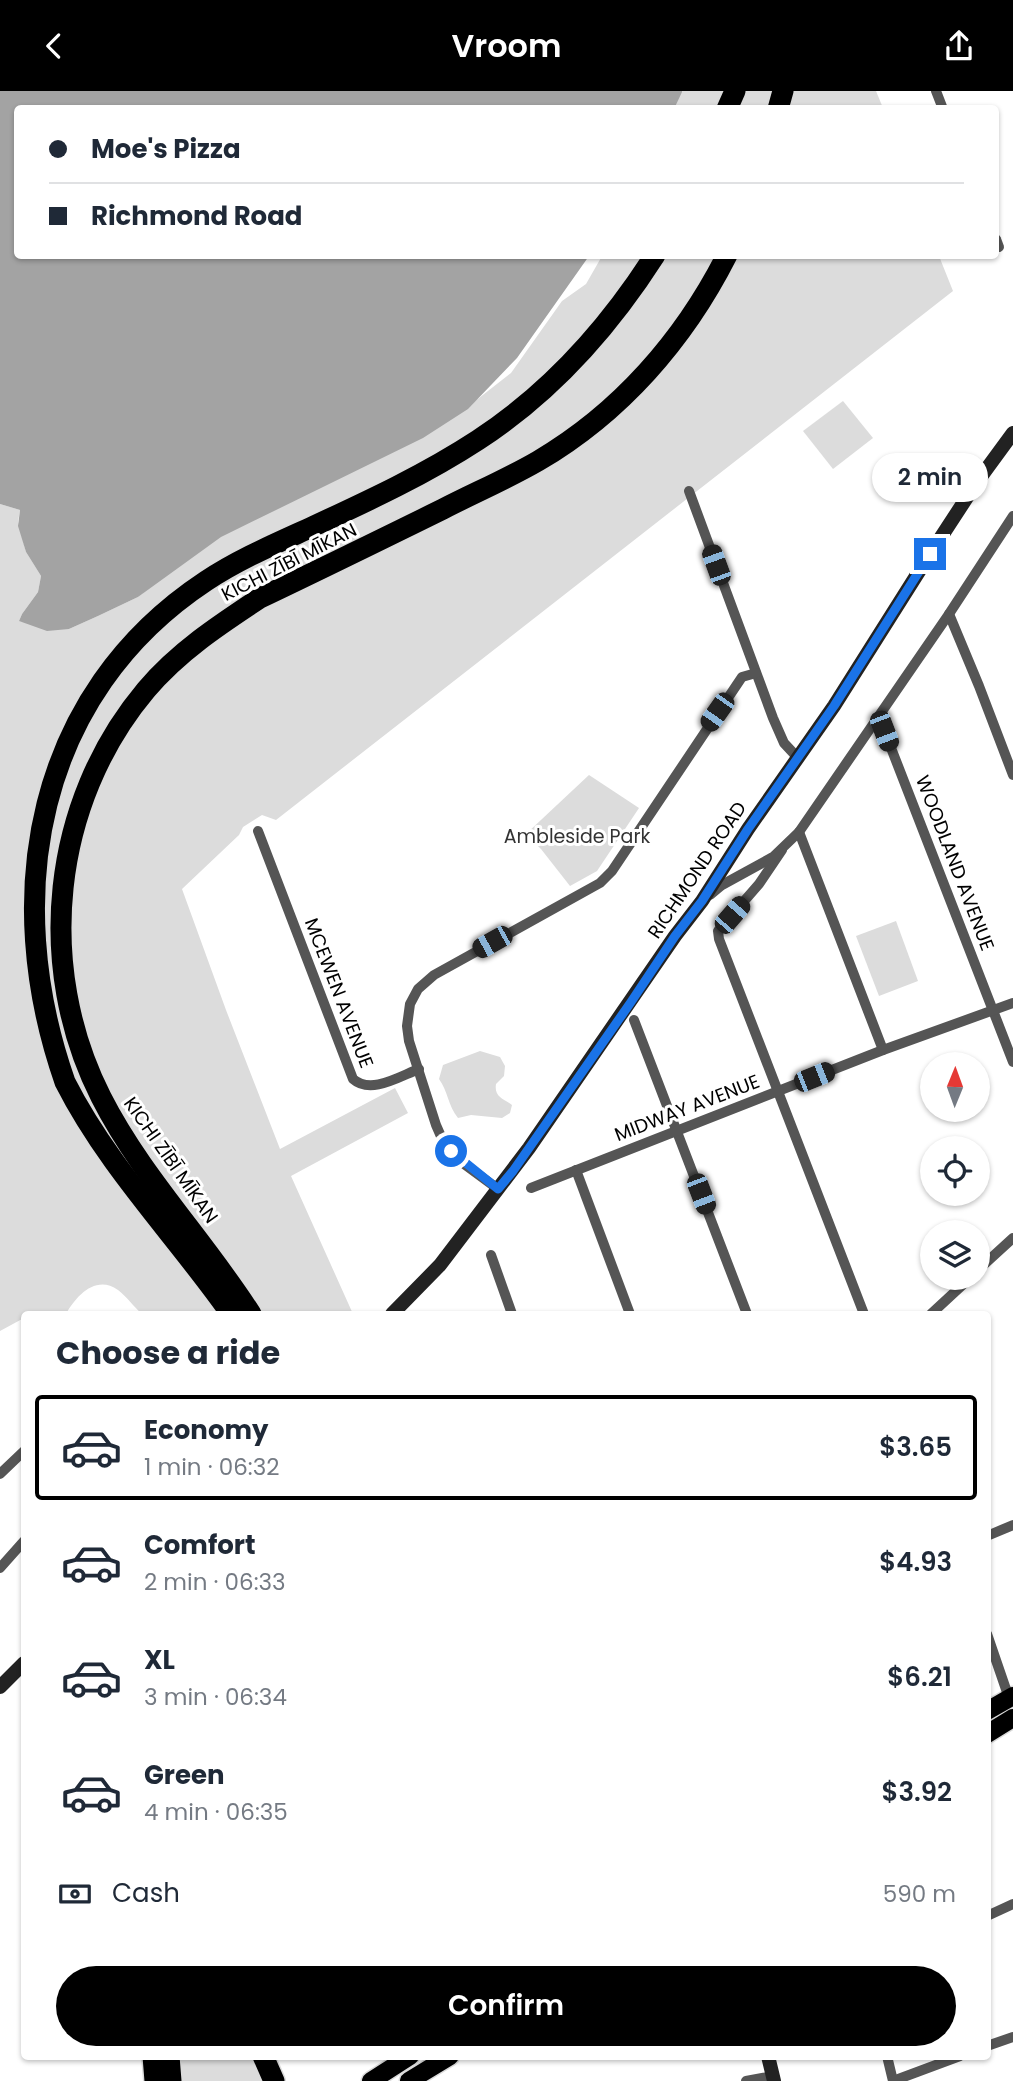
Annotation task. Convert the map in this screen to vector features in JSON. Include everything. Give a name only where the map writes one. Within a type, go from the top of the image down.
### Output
[{"type":"highway","name":"KICHI ZĪBĪ MĪKAN","points":[[229,1311],[95,1131],[66,1083],[41,1025],[25,952],[23,884],[30,832],[50,764],[93,687],[117,656],[163,612],[208,580],[240,562],[428,470],[494,429],[548,384],[590,341],[631,291],[652,259]]},
{"type":"highway","name":"KICHI ZĪBĪ MĪKAN","points":[[249,1311],[129,1145],[101,1096],[76,1036],[62,969],[61,905],[69,847],[89,786],[120,726],[145,691],[170,664],[198,640],[260,598],[538,461],[602,416],[655,364],[679,335],[725,259]]},
{"type":"highway","points":[[153,2060],[155,2081]]},
{"type":"highway","points":[[169,2060],[171,2081]]},
{"type":"highway","points":[[265,2060],[274,2081]]},
{"type":"main road","name":"RICHMOND ROAD","points":[[395,1311],[440,1265],[529,1148],[702,901],[834,706],[947,527],[1013,433]]},
{"type":"main road","points":[[0,1687],[21,1666]]},
{"type":"main road","points":[[991,1709],[1011,1697]]},
{"type":"main road","points":[[991,1732],[1013,1718]]},
{"type":"main road","points":[[409,2081],[443,2060]]},
{"type":"main road","points":[[769,2060],[773,2078]]},
{"type":"main road","points":[[371,2081],[403,2061]]},
{"type":"street","points":[[689,491],[784,743],[797,757]]},
{"type":"street","points":[[702,901],[722,885],[773,857],[799,832],[1013,516]]},
{"type":"street","points":[[949,614],[1013,775]]},
{"type":"street","points":[[498,1189],[460,1161],[443,1141],[409,1041],[407,1025],[410,1003],[418,989],[434,975],[600,883],[612,871],[742,677],[756,673]]},
{"type":"street","name":"WOODLAND AVENUE","points":[[879,717],[1013,1062]]},
{"type":"street","name":"MCEWEN AVENUE","points":[[258,831],[350,1075],[362,1086],[373,1086],[419,1069]]},
{"type":"street","points":[[799,832],[883,1050]]},
{"type":"street","points":[[782,850],[759,884],[718,931],[721,945],[863,1311]]},
{"type":"street","name":"MIDWAY AVENUE","points":[[531,1188],[883,1050],[1013,1003]]},
{"type":"street","points":[[634,1020],[746,1311]]},
{"type":"street","points":[[576,1170],[629,1311]]},
{"type":"street","points":[[990,1259],[1013,1238]]},
{"type":"street","points":[[491,1255],[511,1311]]},
{"type":"street","points":[[934,1311],[957,1290]]},
{"type":"street","points":[[0,1474],[21,1454]]},
{"type":"street","points":[[991,1533],[1013,1525]]},
{"type":"street","points":[[0,1568],[21,1544]]},
{"type":"street","points":[[991,1644],[1011,1697]]},
{"type":"street","points":[[991,1914],[1013,1904]]},
{"type":"street","points":[[991,2045],[1013,2037]]},
{"type":"street","points":[[888,2060],[894,2081],[949,2060]]},
{"type":"street","points":[[746,2081],[773,2078]]},
{"type":"green space","points":[[676,91],[876,91],[882,105],[673,105]]},
{"type":"green space","points":[[600,259],[940,259],[953,291],[276,820],[262,815],[243,827],[239,835],[182,889],[280,1149],[395,1088],[408,1113],[291,1176],[352,1311],[139,1311],[118,1290],[102,1284],[81,1294],[68,1311],[21,1311],[21,1320],[0,1331],[0,504],[20,510],[18,522],[26,552],[41,576],[38,592],[19,621],[69,629],[138,597],[204,544],[456,416],[511,373],[562,301],[586,284]]},
{"type":"green space","points":[[843,401],[873,438],[833,469],[803,431]]},
{"type":"green space","name":"Ambleside Park","points":[[589,775],[639,808],[597,871],[570,886],[526,834]]},
{"type":"green space","points":[[896,921],[918,981],[879,996],[856,936]]},
{"type":"green space","points":[[480,1051],[500,1057],[505,1066],[504,1076],[496,1084],[496,1092],[512,1105],[510,1113],[502,1118],[471,1115],[458,1118],[439,1079],[443,1065]]},
{"type":"green space","points":[[174,2060],[255,2060],[266,2081],[177,2081]]},
{"type":"shaded area","points":[[0,91],[682,91],[676,105],[14,105],[14,259],[587,259],[517,358],[468,409],[423,438],[221,537],[138,597],[69,629],[47,631],[19,621],[38,592],[41,576],[26,552],[18,526],[20,510],[0,504]]},
{"type":"route","points":[[451,1151],[498,1189],[513,1171],[702,901],[748,829],[834,706],[930,554]]}]
